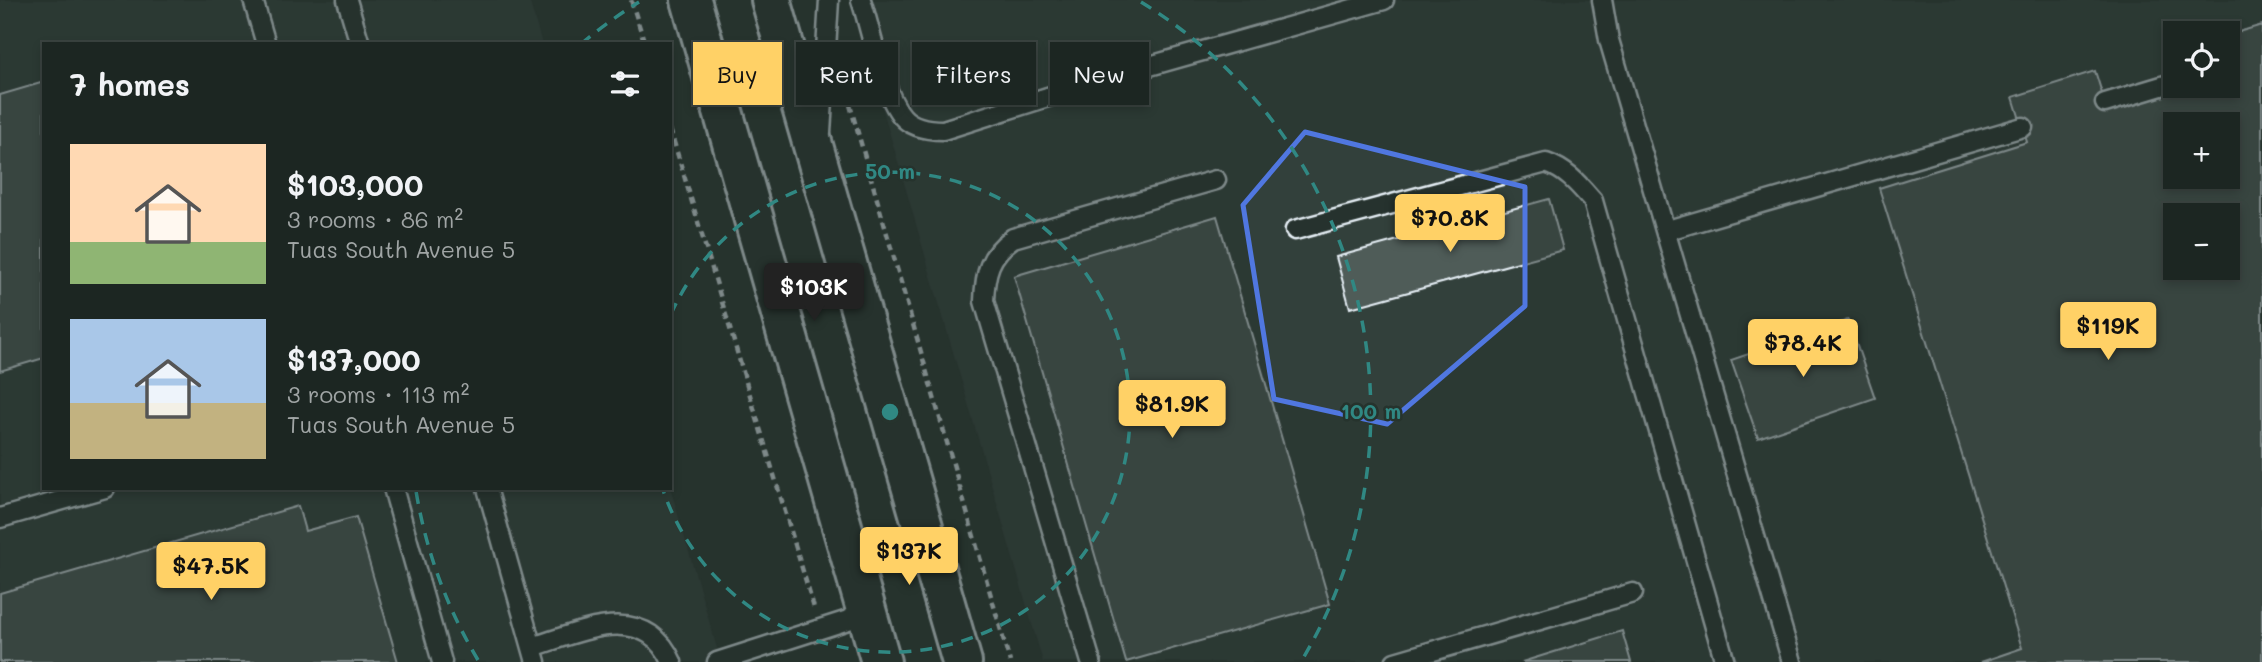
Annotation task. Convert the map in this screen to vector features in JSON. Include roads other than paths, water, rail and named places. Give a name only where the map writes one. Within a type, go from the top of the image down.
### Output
[{"type":"street","points":[[691,0],[881,662]]},
{"type":"street","points":[[771,0],[962,662]]},
{"type":"lane","points":[[253,0],[265,42]]},
{"type":"lane","points":[[347,0],[359,42]]},
{"type":"lane","points":[[819,166],[830,0]]},
{"type":"lane","points":[[861,0],[891,99],[903,117],[930,130],[943,131],[1114,76],[1384,0]]},
{"type":"lane","points":[[1602,0],[1609,40],[1668,230],[1792,662]]},
{"type":"lane","points":[[2105,103],[2163,86]]},
{"type":"lane","points":[[1668,230],[2023,127]]},
{"type":"lane","points":[[1295,230],[1546,163],[1559,168],[1576,181],[1593,201],[1725,662]]},
{"type":"lane","points":[[1091,662],[984,301],[985,274],[990,260],[1013,238],[1216,180]]},
{"type":"lane","points":[[0,518],[98,490]]},
{"type":"lane","points":[[394,490],[442,662]]},
{"type":"lane","points":[[488,490],[534,654],[608,624],[631,626],[652,637],[672,662]]},
{"type":"lane","points":[[1395,662],[1633,593]]},
{"type":"lane","points":[[717,662],[867,614]]}]
